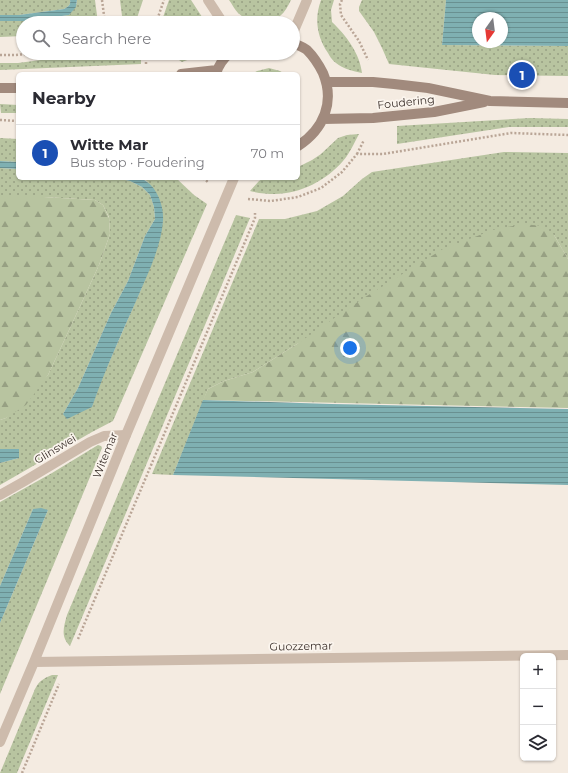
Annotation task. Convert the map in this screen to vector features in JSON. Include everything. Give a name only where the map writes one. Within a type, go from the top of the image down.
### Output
[{"type":"street","points":[[208,0],[218,16]]},
{"type":"street","points":[[300,16],[307,0]]},
{"type":"street","points":[[300,47],[306,50],[319,64],[326,82],[328,94],[327,107],[323,119],[313,134],[300,144]]},
{"type":"street","points":[[216,72],[224,60]]},
{"type":"street","name":"Foudering","points":[[326,82],[373,82],[428,88],[490,101],[568,103]]},
{"type":"street","points":[[0,88],[16,88]]},
{"type":"street","name":"Foudering","points":[[323,119],[373,118],[434,112],[490,101]]},
{"type":"street","name":"Witemar","points":[[0,742],[126,435],[233,180]]},
{"type":"street","name":"Glinswei","points":[[0,495],[90,442],[104,436],[126,435]]},
{"type":"street","name":"Guozzemar","points":[[34,662],[568,655]]},
{"type":"path","points":[[102,0],[105,16]]},
{"type":"path","points":[[158,16],[164,0]]},
{"type":"path","points":[[0,55],[16,55]]},
{"type":"path","points":[[0,120],[16,121]]},
{"type":"path","points":[[206,180],[228,193],[244,199],[271,201],[298,197],[321,188],[342,172],[357,154],[383,154],[511,133],[568,135]]},
{"type":"path","points":[[22,773],[255,218],[255,213]]},
{"type":"green space","points":[[0,0],[70,0],[70,3],[69,6],[64,9],[19,15],[0,15]]},
{"type":"green space","points":[[77,0],[95,0],[97,16],[62,16],[69,15],[77,3]]},
{"type":"green space","points":[[120,0],[143,0],[138,16],[122,16]]},
{"type":"green space","points":[[169,0],[191,0],[201,16],[163,16]]},
{"type":"green space","points":[[229,0],[291,0],[285,11],[280,16],[242,16],[237,12]]},
{"type":"green space","points":[[321,0],[334,0],[331,10],[332,22],[352,45],[361,66],[362,73],[348,70],[339,65],[332,59],[324,47],[319,34],[317,21]]},
{"type":"green space","points":[[362,0],[446,0],[442,45],[472,45],[472,48],[508,48],[508,46],[568,46],[568,76],[495,75],[389,64],[374,32],[359,11]]},
{"type":"green space","points":[[0,21],[16,21],[16,36],[0,37]]},
{"type":"green space","points":[[41,60],[141,60],[141,64],[0,70],[0,63],[18,63]]},
{"type":"green space","points":[[269,68],[282,72],[255,72]]},
{"type":"green space","points":[[0,104],[16,105],[16,113],[1,113]]},
{"type":"green space","points":[[530,118],[568,119],[568,127],[509,127],[397,144],[397,126]]},
{"type":"green space","points":[[359,134],[343,161],[337,168],[321,180],[294,192],[268,194],[250,191],[261,180],[300,180],[300,166],[321,154],[338,138],[347,135]]},
{"type":"green space","points":[[0,138],[16,139],[16,162],[0,161]]},
{"type":"green space","points":[[504,152],[568,153],[568,259],[554,235],[297,344],[253,372],[224,381],[208,389],[173,475],[152,474],[259,219],[285,219],[317,211],[343,196],[372,172]]},
{"type":"green space","points":[[0,168],[16,169],[16,180],[130,181],[142,187],[150,195],[154,207],[155,219],[145,236],[128,281],[111,313],[78,388],[63,414],[92,406],[100,383],[142,287],[163,221],[147,181],[145,180],[178,180],[194,195],[207,204],[113,421],[0,485],[0,463],[19,458],[19,449],[0,449],[0,420],[6,418],[48,375],[99,265],[110,234],[109,217],[103,205],[95,200],[44,197],[0,197]]},
{"type":"green space","points":[[0,197],[44,197],[95,200],[103,205],[109,218],[110,234],[99,265],[48,375],[26,405],[6,418],[0,420]]},
{"type":"green space","points":[[236,215],[250,218],[70,646],[64,635],[67,615]]},
{"type":"green space","points":[[523,224],[543,226],[554,235],[568,259],[568,408],[203,400],[208,389],[224,381],[253,372],[297,344],[362,299],[443,249],[493,230]]},
{"type":"green space","points":[[98,445],[102,448],[0,694],[0,623],[48,510],[33,509],[0,586],[0,502]]},
{"type":"green space","points":[[52,675],[58,675],[17,773],[0,773],[35,689],[42,680]]},
{"type":"water","points":[[70,0],[77,0],[76,7],[69,15],[16,16],[16,21],[0,21],[0,15],[19,15],[64,9],[69,6]]},
{"type":"water","points":[[446,0],[568,0],[568,46],[508,46],[508,12],[472,12],[472,45],[442,45]]},
{"type":"water","points":[[0,161],[16,162],[16,169],[0,168]]},
{"type":"water","points":[[125,180],[144,180],[157,193],[163,216],[160,241],[92,407],[67,419],[63,414],[78,388],[111,313],[128,281],[145,236],[155,219],[154,207],[150,195],[142,187]]},
{"type":"water","points":[[203,400],[568,409],[568,485],[173,475]]},
{"type":"water","points":[[0,449],[19,449],[19,458],[0,463]]},
{"type":"water","points":[[41,508],[48,510],[0,623],[0,586],[33,509]]},
{"type":"place","name":"Witte Mar","points":[[522,75]]}]
